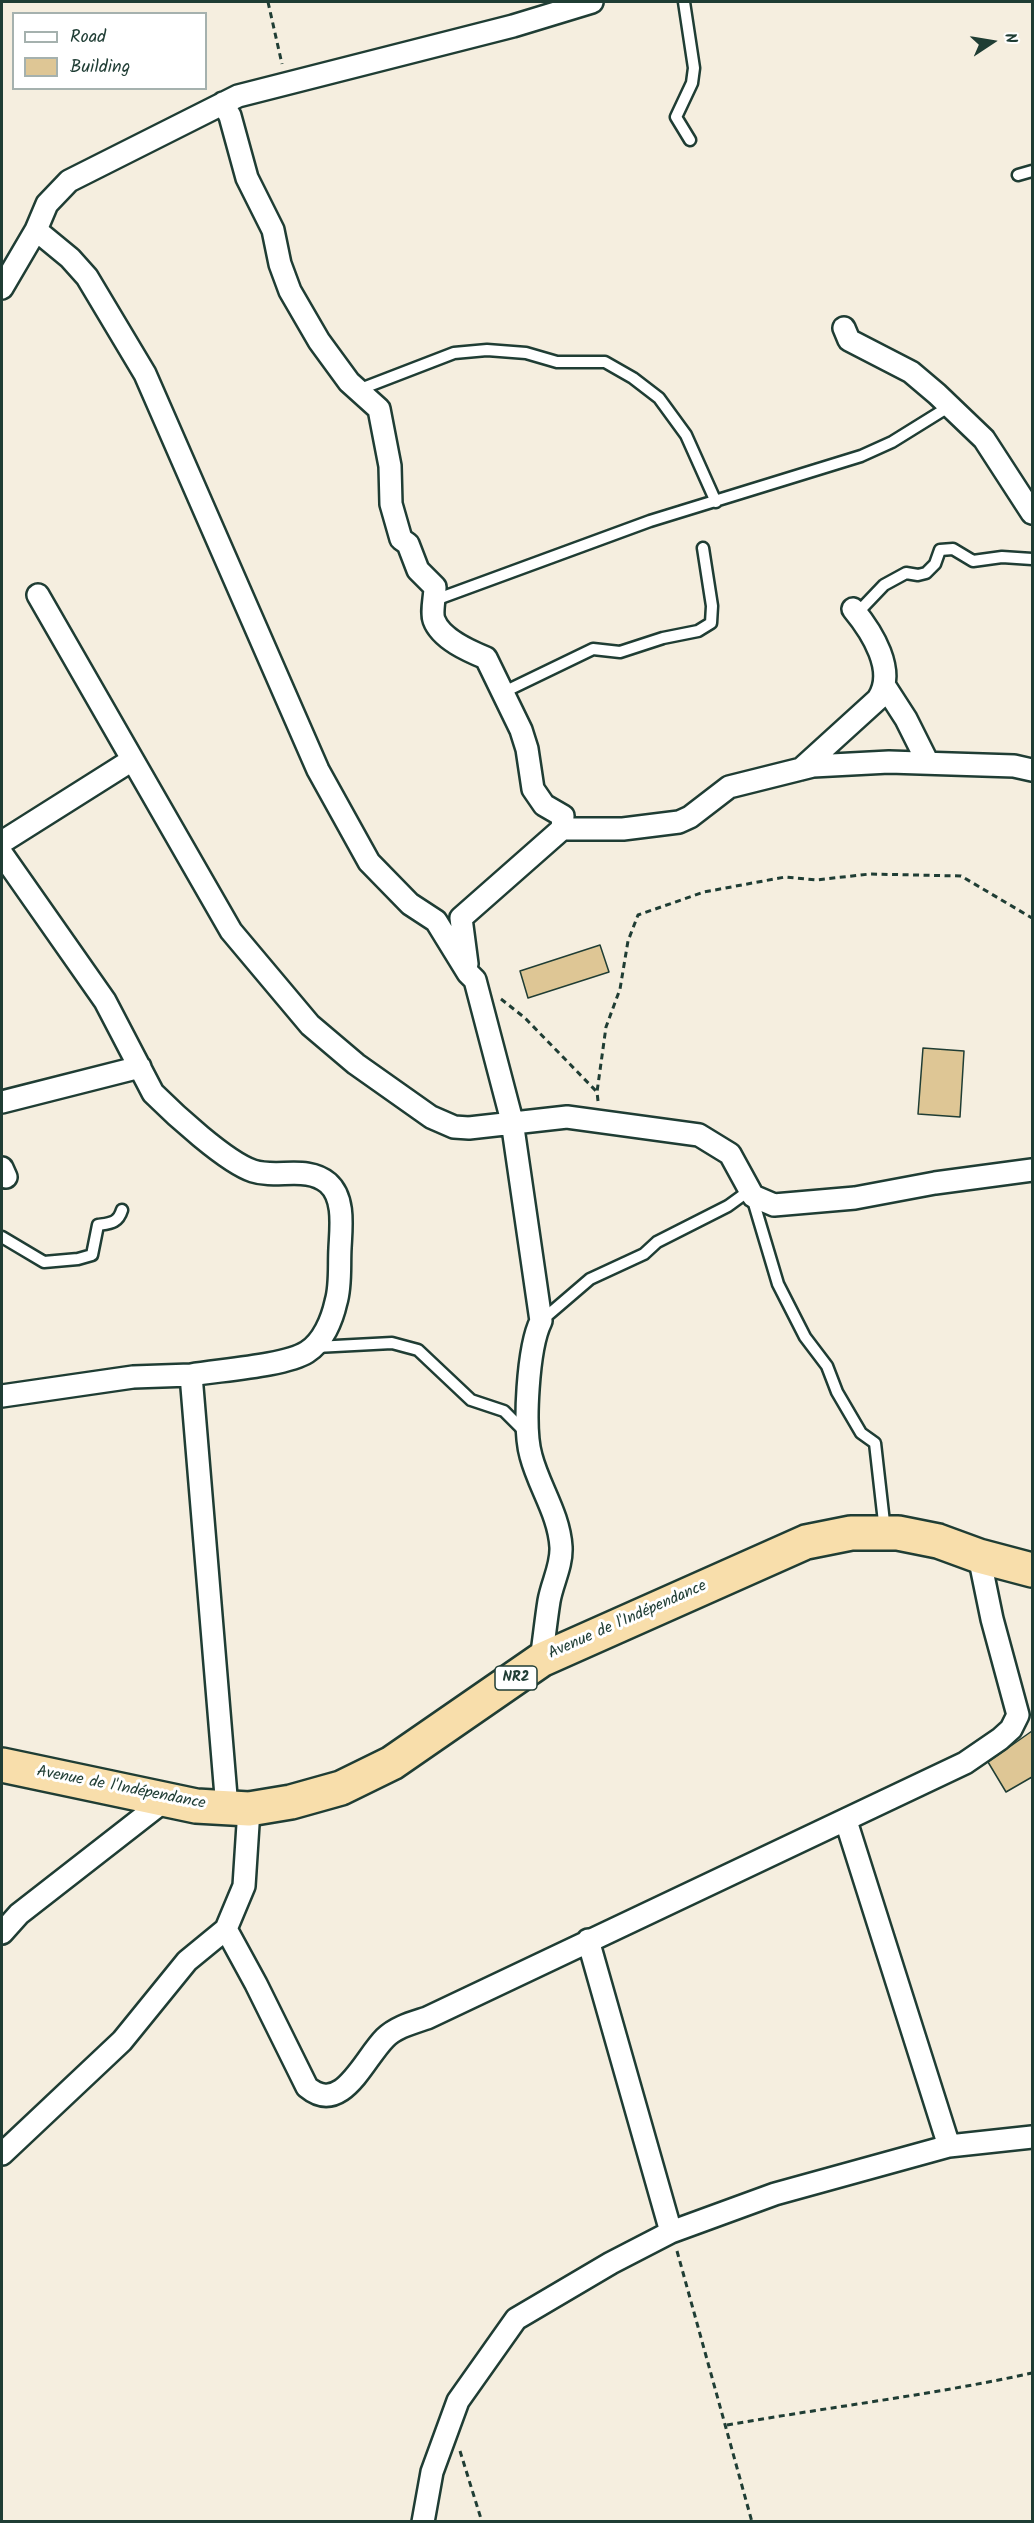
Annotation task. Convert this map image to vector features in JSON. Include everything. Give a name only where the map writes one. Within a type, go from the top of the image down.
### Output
[{"type":"highway","name":"Avenue de l'Indépendance","points":[[2,1765],[164,1801],[238,1808],[291,1802],[341,1788],[392,1763],[542,1660],[806,1542],[851,1533],[885,1533],[938,1541],[979,1556],[1032,1570]]},
{"type":"street","points":[[2,288],[36,230],[48,204],[69,181],[223,103],[238,96],[513,26],[592,2]]},
{"type":"street","points":[[223,103],[230,116],[247,178],[273,230],[280,264],[290,291],[319,341],[358,390],[379,409],[390,466],[391,504],[401,539],[408,544],[418,570],[435,587],[433,619],[442,632],[471,652],[486,658],[504,692],[527,748],[533,789],[544,805],[563,816],[562,829]]},
{"type":"street","points":[[36,230],[70,258],[87,277],[145,374],[318,770],[369,862],[410,904],[436,921],[472,977]]},
{"type":"street","points":[[844,328],[849,340],[911,372],[984,439],[1032,513]]},
{"type":"street","points":[[38,595],[231,931],[310,1025],[356,1064],[431,1117],[454,1127],[469,1128],[567,1117],[699,1135],[730,1154],[753,1196],[774,1205],[855,1198],[936,1183],[1032,1170]]},
{"type":"street","points":[[853,609],[862,620],[885,667],[886,688],[906,719],[928,763]]},
{"type":"street","points":[[801,769],[879,699],[886,688]]},
{"type":"street","points":[[2,842],[132,760]]},
{"type":"street","points":[[542,1660],[549,1599],[561,1549],[553,1513],[531,1457],[528,1435],[531,1354],[534,1336],[542,1321],[512,1122],[472,977],[461,918],[562,829],[623,829],[680,822],[690,818],[729,788],[813,766],[889,762],[1014,766],[1032,771]]},
{"type":"street","points":[[2,854],[105,1001],[159,1099],[235,1162],[251,1171],[272,1176],[302,1173],[327,1183],[338,1197],[341,1223],[337,1301],[325,1333],[308,1352],[285,1359],[191,1374],[133,1377],[2,1396]]},
{"type":"street","points":[[426,914],[465,914]]},
{"type":"street","points":[[2,1102],[140,1066]]},
{"type":"street","points":[[2,2154],[122,2041],[187,1961],[226,1929],[244,1886],[238,1808],[191,1374]]},
{"type":"street","points":[[226,1929],[307,2087],[317,2095],[327,2097],[339,2093],[386,2037],[405,2025],[427,2018],[588,1940],[846,1821],[965,1763],[1000,1739],[1011,1729],[1018,1715],[992,1619],[979,1556]]},
{"type":"street","points":[[2,1933],[19,1914],[164,1801]]},
{"type":"street","points":[[846,1821],[949,2146]]},
{"type":"street","points":[[588,1940],[671,2232]]},
{"type":"street","points":[[423,2522],[432,2472],[458,2401],[516,2319],[611,2263],[671,2232],[775,2193],[949,2146],[1032,2137]]},
{"type":"lane","points":[[684,2],[694,68],[692,83],[676,117],[690,140]]},
{"type":"lane","points":[[1018,175],[1032,171]]},
{"type":"lane","points":[[358,390],[454,353],[487,350],[526,353],[557,362],[605,362],[633,378],[659,398],[686,435],[716,502]]},
{"type":"lane","points":[[435,600],[650,521],[876,450],[950,406]]},
{"type":"lane","points":[[504,692],[593,649],[620,652],[663,638],[698,631],[711,623],[711,606],[703,548]]},
{"type":"lane","points":[[853,609],[863,607],[884,585],[906,573],[918,575],[926,573],[934,564],[940,550],[953,549],[974,561],[1002,557],[1032,559]]},
{"type":"lane","points":[[542,1321],[590,1279],[644,1254],[657,1242],[728,1206],[750,1190],[781,1292],[805,1337],[827,1366],[837,1392],[861,1433],[875,1443],[879,1460],[885,1533]]},
{"type":"lane","points":[[2,1237],[44,1262],[78,1259],[92,1255],[98,1225],[113,1223],[120,1218],[122,1210]]},
{"type":"lane","points":[[312,1347],[343,1348],[392,1343],[418,1350],[471,1400],[504,1411],[528,1435]]},
{"type":"path","points":[[268,2],[286,83]]},
{"type":"path","points":[[601,1122],[597,1092],[606,1027],[620,989],[628,941],[638,915],[704,892],[785,877],[816,880],[870,874],[961,876],[1032,918]]},
{"type":"path","points":[[472,977],[525,1018],[597,1092]]},
{"type":"path","points":[[671,2232],[727,2425],[752,2522]]},
{"type":"path","points":[[727,2425],[856,2403],[955,2390],[1032,2373]]},
{"type":"path","points":[[451,2421],[482,2522]]},
{"type":"building","points":[[600,945],[609,972],[528,998],[520,971]]},
{"type":"building","points":[[923,1048],[964,1051],[960,1117],[918,1114]]},
{"type":"building","points":[[1032,1731],[1032,1777],[1006,1792],[988,1762]]}]
